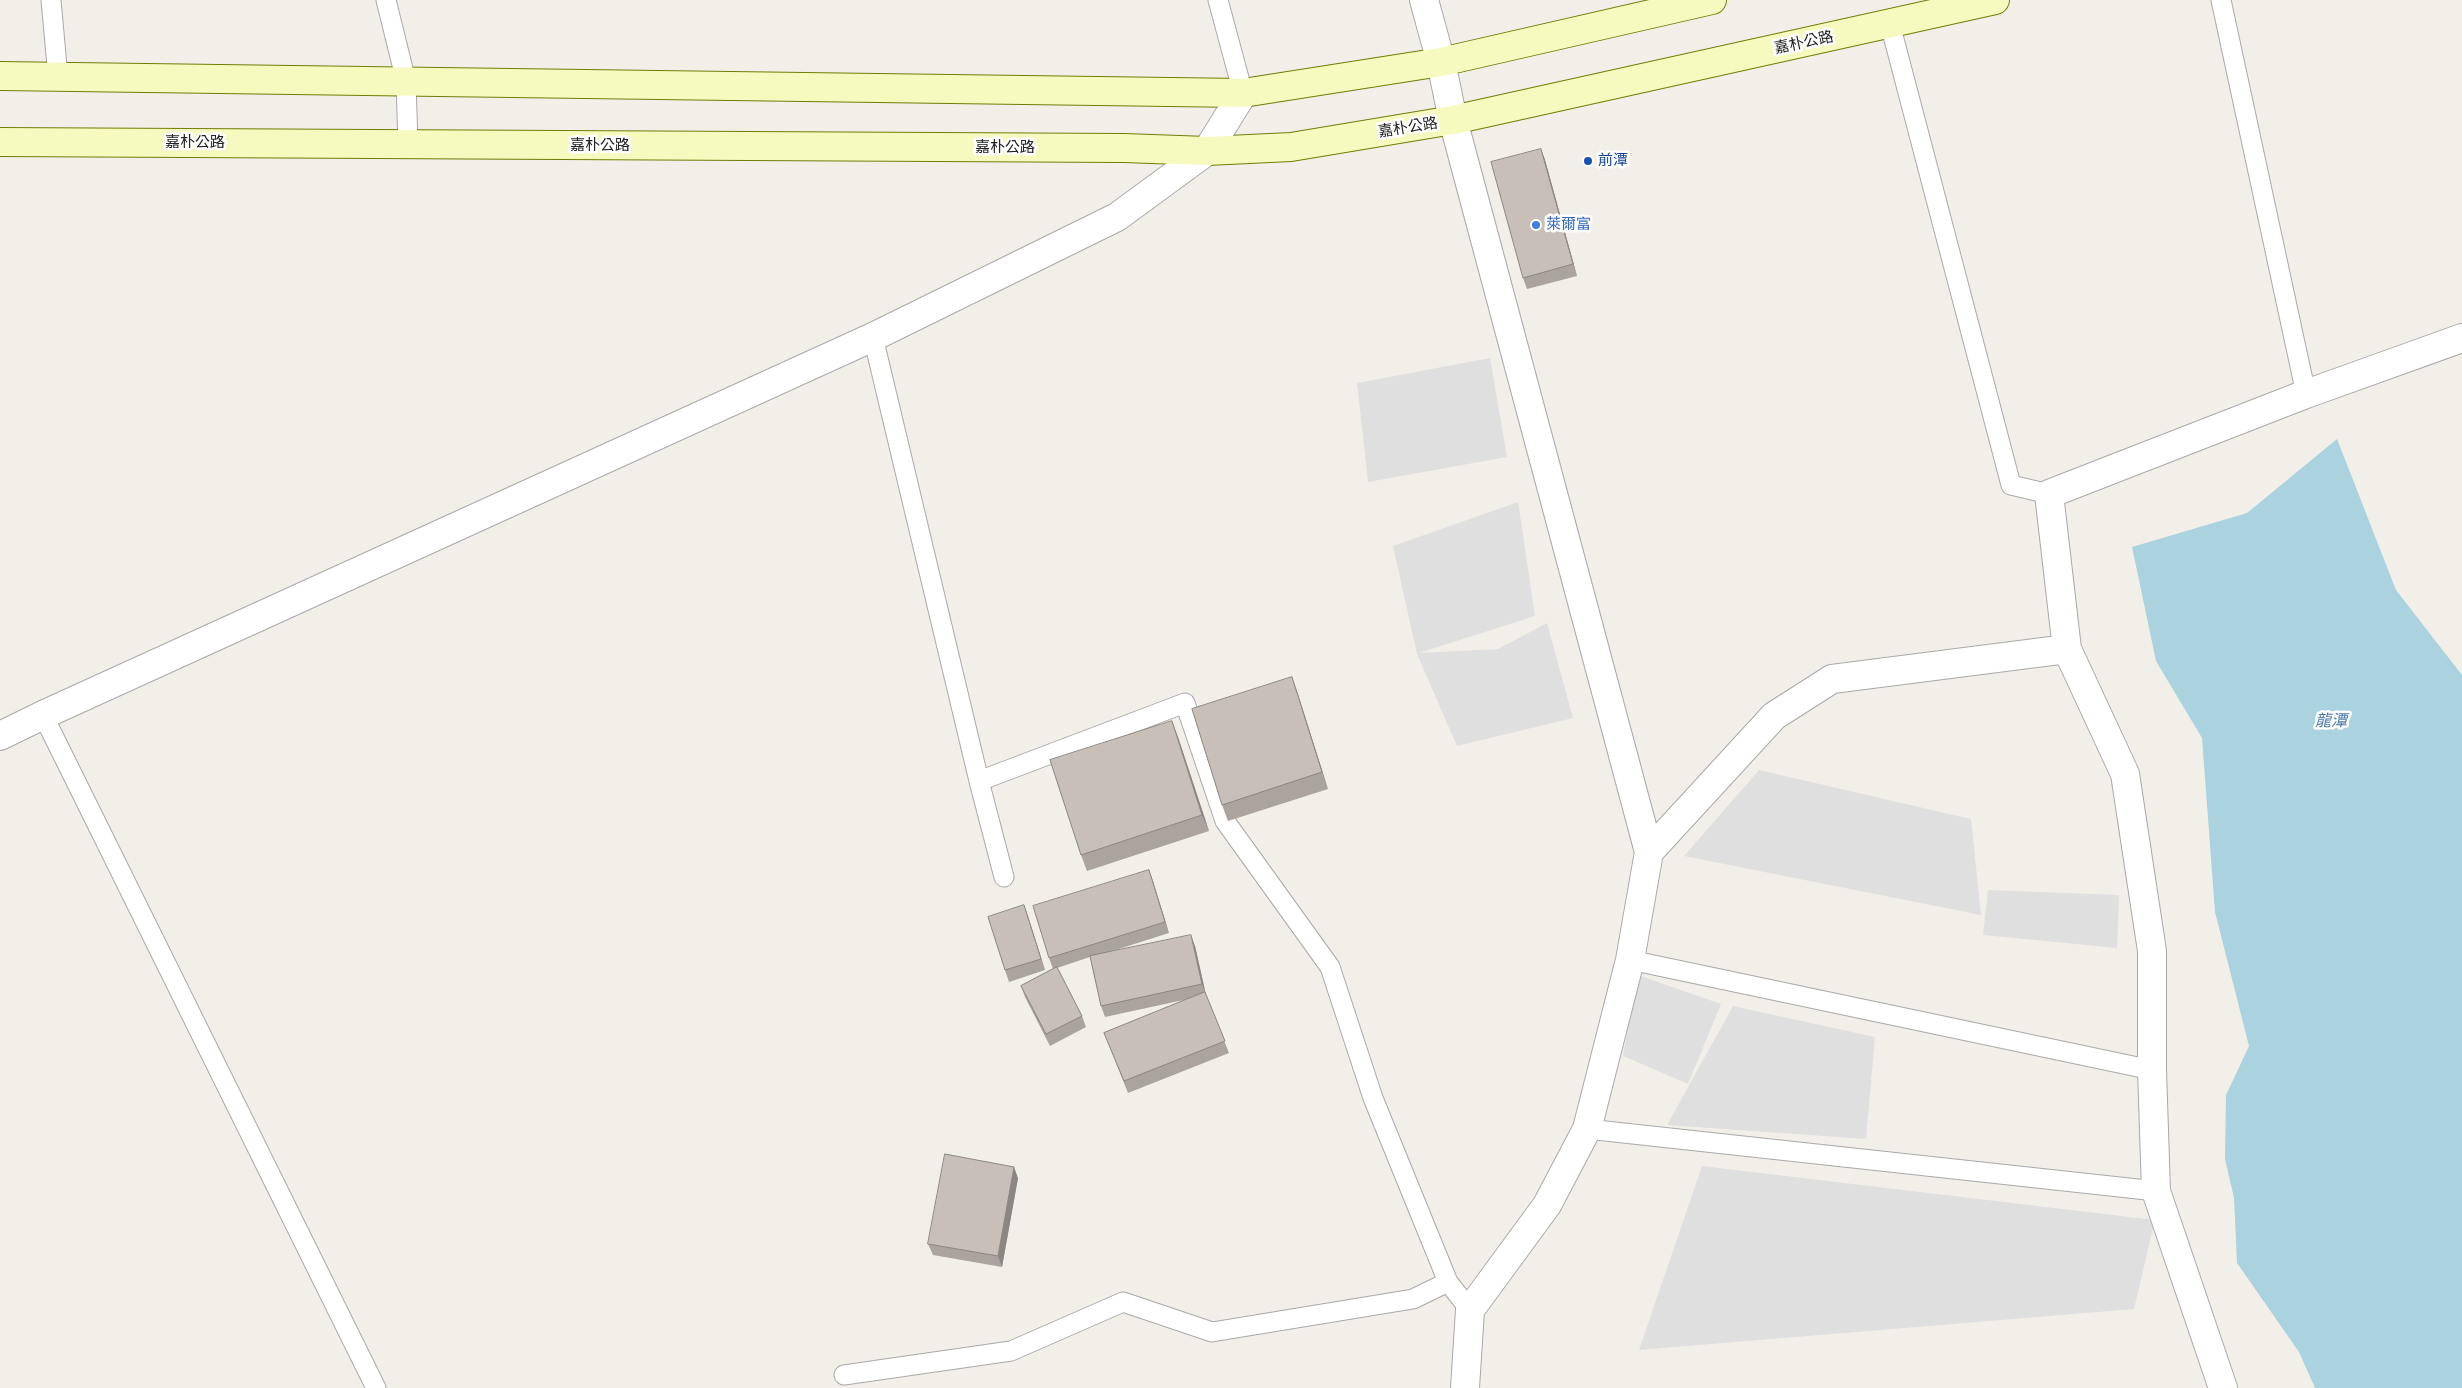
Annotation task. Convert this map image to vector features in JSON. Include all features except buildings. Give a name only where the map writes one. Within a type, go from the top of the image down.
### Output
[{"type":"main road","points":[[0,76],[1243,92],[1441,62],[1712,0]]},
{"type":"main road","name":"嘉朴公路","points":[[0,142],[1114,148],[1207,151],[1291,147],[1452,120],[1994,0]]},
{"type":"street","points":[[1424,0],[1441,62],[1452,120],[1650,852],[1630,960],[1587,1129],[1547,1205],[1470,1310],[1465,1388]]},
{"type":"street","points":[[0,736],[42,715],[873,337],[1117,217],[1207,151],[1243,92]]},
{"type":"street","points":[[2223,1388],[2156,1191],[2152,1070],[2152,951],[2125,774],[2067,649],[2049,494],[2306,394],[2462,338]]},
{"type":"street","points":[[1650,852],[1774,716],[1832,679],[2067,649]]},
{"type":"lane","points":[[51,0],[58,77]]},
{"type":"lane","points":[[386,0],[406,81],[408,145]]},
{"type":"lane","points":[[1218,0],[1243,92]]},
{"type":"lane","points":[[2221,0],[2306,394]]},
{"type":"lane","points":[[1890,24],[2011,485],[2049,494]]},
{"type":"lane","points":[[873,337],[979,782],[1004,877]]},
{"type":"lane","points":[[979,782],[1185,703],[1225,820],[1330,966],[1373,1098],[1448,1282],[1470,1310]]},
{"type":"lane","points":[[42,715],[376,1388]]},
{"type":"lane","points":[[1630,960],[2152,1070]]},
{"type":"lane","points":[[1587,1129],[2156,1191]]},
{"type":"lane","points":[[844,1375],[1011,1351],[1123,1302],[1212,1332],[1413,1298],[1448,1282]]},
{"type":"shaded area","points":[[1490,358],[1507,457],[1368,482],[1357,383]]},
{"type":"shaded area","points":[[1518,502],[1535,616],[1419,653],[1498,649],[1547,623],[1573,718],[1457,746],[1417,654],[1393,546]]},
{"type":"shaded area","points":[[1759,770],[1971,819],[1981,915],[1684,856]]},
{"type":"shaded area","points":[[1988,890],[2119,895],[2117,948],[1983,935]]},
{"type":"shaded area","points":[[1638,975],[1721,1004],[1688,1084],[1623,1056]]},
{"type":"shaded area","points":[[1733,1006],[1875,1037],[1866,1139],[1667,1125]]},
{"type":"shaded area","points":[[1702,1166],[2155,1220],[2134,1309],[1639,1350]]},
{"type":"water","name":"龍潭","points":[[2337,439],[2396,590],[2462,675],[2462,1388],[2315,1388],[2299,1352],[2237,1263],[2234,1198],[2225,1159],[2226,1095],[2249,1046],[2215,912],[2202,738],[2156,661],[2132,547],[2247,513]]},
{"type":"place","name":"前潭","points":[[1588,161]]},
{"type":"place","name":"萊爾富","points":[[1536,225]]}]
